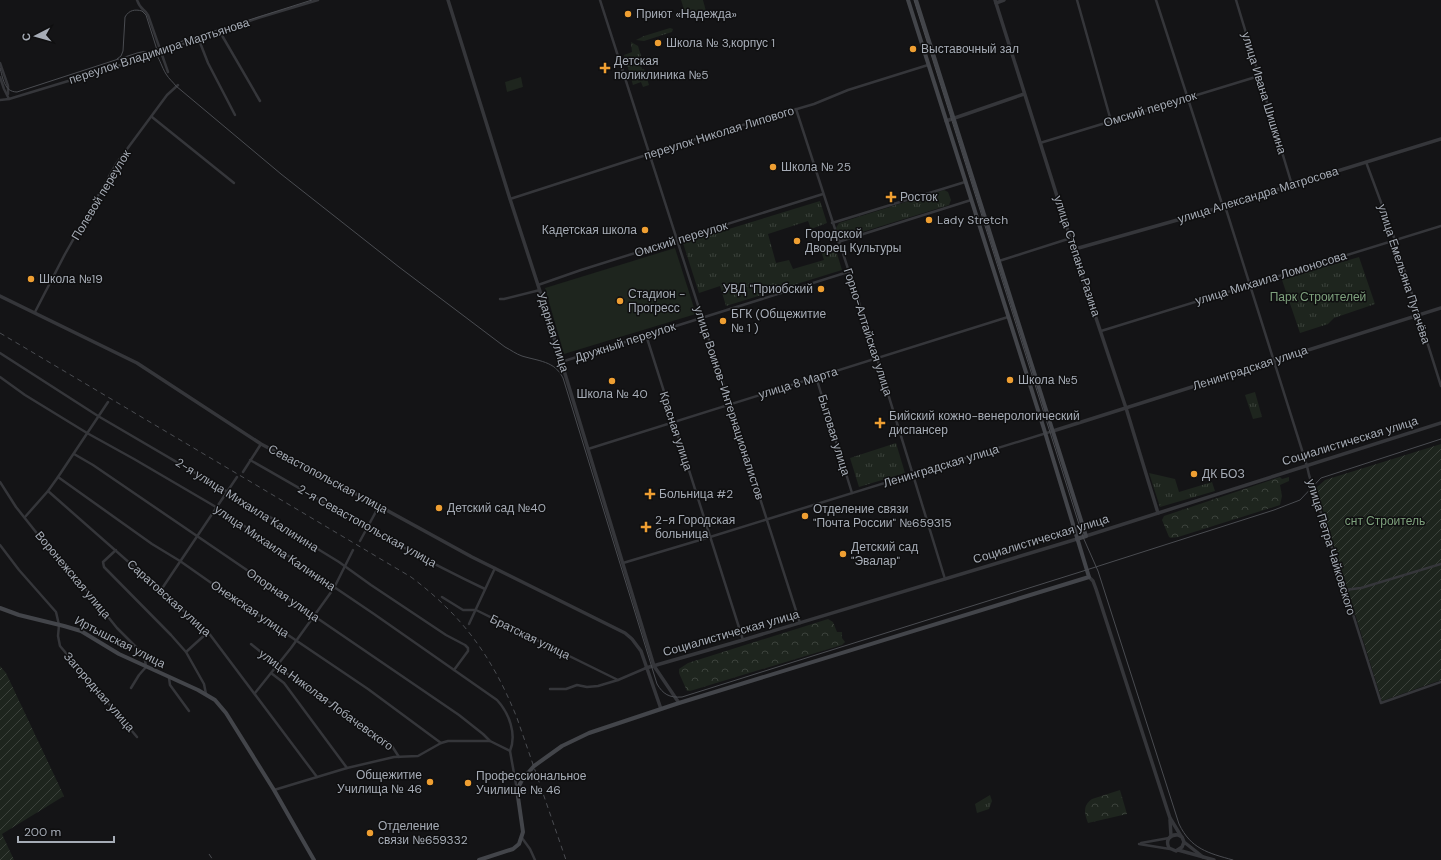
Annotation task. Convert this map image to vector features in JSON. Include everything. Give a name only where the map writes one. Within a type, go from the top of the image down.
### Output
[{"type":"main road","points":[[479,860],[518,846],[523,832],[517,790],[522,780],[534,766],[562,746],[589,733],[679,703],[1089,577],[908,0]]},
{"type":"main road","points":[[916,0],[1086,536]]},
{"type":"main road","points":[[929,64],[936,62]]},
{"type":"main road","points":[[1008,316],[1016,314]]},
{"type":"main road","name":"Социалистическая улица","points":[[1077,538],[1086,536]]},
{"type":"main road","name":"Иртышская улица","points":[[0,608],[19,615],[80,631],[112,650],[206,694],[215,700],[226,713],[274,790],[314,860]]},
{"type":"street","points":[[138,0],[141,8],[148,14],[168,72]]},
{"type":"street","name":"переулок Владимира Мартьянова","points":[[0,100],[10,99],[134,61],[160,51],[198,40],[318,0]]},
{"type":"street","name":"Ударная улица","points":[[448,0],[540,290],[654,666],[679,703]]},
{"type":"street","name":"улица Воинов-Интернационалистов","points":[[600,0],[800,623]]},
{"type":"street","points":[[995,1],[1004,0]]},
{"type":"street","points":[[1077,0],[1111,121]]},
{"type":"street","name":"улица Петра Чайковского","points":[[1156,0],[1274,360],[1344,590],[1381,704],[1441,682]]},
{"type":"street","name":"улица Ивана Шишкина","points":[[1236,0],[1292,186]]},
{"type":"street","name":"улица Степана Разина","points":[[995,1],[1126,408],[1158,513]]},
{"type":"street","points":[[220,32],[260,101]]},
{"type":"street","points":[[198,40],[208,63],[235,115]]},
{"type":"street","points":[[0,63],[8,86],[8,94]]},
{"type":"street","name":"переулок Николая Липового","points":[[510,199],[705,136],[814,104],[848,90],[929,64]]},
{"type":"street","name":"Омский переулок","points":[[1040,144],[1259,76]]},
{"type":"street","points":[[0,78],[10,99]]},
{"type":"street","name":"Полевой переулок","points":[[35,312],[65,254],[116,164],[167,95],[178,85]]},
{"type":"street","points":[[946,121],[1024,94]]},
{"type":"street","name":"Горно-Алтайская улица","points":[[796,109],[838,242],[877,358],[944,579]]},
{"type":"street","points":[[152,116],[234,183]]},
{"type":"street","name":"улица Александра Матросова","points":[[1075,249],[1136,233],[1441,139]]},
{"type":"street","name":"улица Емельяна Пугачёва","points":[[1366,162],[1395,240],[1441,386]]},
{"type":"street","points":[[832,223],[965,182]]},
{"type":"street","name":"Омский переулок","points":[[538,285],[581,270],[823,194]]},
{"type":"street","points":[[838,242],[971,200]]},
{"type":"street","name":"улица Михаила Ломоносова","points":[[1101,331],[1441,226]]},
{"type":"street","points":[[1000,261],[1071,238]]},
{"type":"street","name":"Дружный переулок","points":[[561,362],[848,272]]},
{"type":"street","points":[[500,299],[504,300],[540,290]]},
{"type":"street","name":"Севастопольская улица","points":[[0,296],[137,363],[261,444],[495,568],[625,633],[637,644],[643,657],[660,709]]},
{"type":"street","name":"Ленинградская улица","points":[[623,563],[767,520],[1441,308]]},
{"type":"street","name":"улица 8 Марта","points":[[588,449],[1008,316]]},
{"type":"street","name":"Красная улица","points":[[646,335],[744,640]]},
{"type":"street","name":"2-я улица Михаила Калинина","points":[[0,353],[98,416],[267,515],[439,630],[467,646],[468,651],[454,670]]},
{"type":"street","name":"улица Михаила Калинина","points":[[0,377],[25,395],[87,433],[216,507],[500,703],[512,731],[513,742],[510,751]]},
{"type":"street","name":"Бытовая улица","points":[[816,377],[852,493]]},
{"type":"street","points":[[25,516],[48,491],[108,402]]},
{"type":"street","name":"Социалистическая улица","points":[[1086,536],[1441,423]]},
{"type":"street","points":[[243,472],[261,444]]},
{"type":"street","name":"Опорная улица","points":[[74,454],[197,536],[459,716],[490,741]]},
{"type":"street","name":"2-я Севастопольская улица","points":[[250,460],[368,528],[454,575],[485,589]]},
{"type":"street","name":"Онежская улица","points":[[58,477],[148,541],[180,560],[217,587],[368,689],[441,743]]},
{"type":"street","points":[[161,590],[237,477]]},
{"type":"street","name":"Воронежская улица","points":[[0,482],[16,507],[25,516],[51,551],[80,582],[117,628],[141,652],[145,660],[146,667]]},
{"type":"street","name":"Саратовская улица","points":[[48,491],[208,632],[317,777]]},
{"type":"street","points":[[360,542],[379,506]]},
{"type":"street","name":"Социалистическая улица","points":[[646,668],[744,640],[1077,538]]},
{"type":"street","points":[[0,545],[18,570],[54,609],[60,625]]},
{"type":"street","name":"Иртышская улица","points":[[116,550],[103,562],[104,567],[186,652],[193,667],[204,684],[206,694]]},
{"type":"street","points":[[255,693],[296,641],[334,588],[353,550]]},
{"type":"street","points":[[1344,590],[1360,588],[1441,564]]},
{"type":"street","points":[[469,624],[495,568]]},
{"type":"street","points":[[1089,577],[1093,581],[1096,589],[1170,818],[1184,842],[1203,856]]},
{"type":"street","name":"Братская улица","points":[[442,597],[462,609],[476,610],[618,680]]},
{"type":"street","name":"Загородная улица","points":[[60,625],[58,636],[60,646],[137,736]]},
{"type":"street","points":[[186,652],[208,632]]},
{"type":"street","name":"улица Николая Лобачевского","points":[[250,644],[290,676],[390,743],[399,757]]},
{"type":"street","points":[[131,688],[146,667]]},
{"type":"street","points":[[550,689],[566,689],[577,685],[594,686],[618,680],[646,668]]},
{"type":"street","points":[[271,673],[284,683],[347,768]]},
{"type":"street","points":[[169,678],[170,685],[189,711]]},
{"type":"street","points":[[274,790],[347,768],[399,757],[418,756],[441,743],[477,740],[490,741],[510,751],[517,790]]},
{"type":"street","points":[[1170,818],[1170,837],[1168,846],[1172,850]]},
{"type":"street","points":[[1181,836],[1176,834],[1170,837],[1139,844],[1178,850],[1214,860]]},
{"type":"street","points":[[522,838],[530,848],[535,860]]},
{"type":"street","points":[[1178,850],[1182,847],[1184,842]]},
{"type":"green space","points":[[681,0],[703,0],[706,11],[686,17]]},
{"type":"green space","points":[[670,28],[673,29],[672,32],[644,41],[636,40],[644,36]]},
{"type":"green space","points":[[631,42],[638,46],[641,56],[637,57],[637,60],[639,60],[642,69],[644,69],[649,85],[643,87],[641,82],[633,85],[624,55],[632,52]]},
{"type":"green space","points":[[521,77],[523,87],[507,92],[505,82]]},
{"type":"green space","points":[[944,190],[948,192],[951,200],[949,205],[843,238],[839,237],[836,228],[839,223]]},
{"type":"green space","points":[[820,201],[827,223],[811,229],[808,221],[768,234],[776,263],[789,260],[793,269],[824,260],[821,251],[835,247],[842,270],[726,306],[720,286],[699,293],[683,243]]},
{"type":"green space","name":"Стадион - Прогресс","points":[[675,248],[696,314],[564,354],[545,288]]},
{"type":"green space","name":"Парк Строителей","points":[[1359,257],[1375,304],[1334,318],[1328,324],[1300,333],[1282,280]]},
{"type":"green space","points":[[1255,392],[1262,417],[1253,419],[1245,395]]},
{"type":"green space","points":[[896,443],[905,473],[859,487],[850,458]]},
{"type":"green space","name":"снт Строитель","points":[[1441,444],[1441,680],[1382,701],[1316,488],[1325,480]]},
{"type":"green space","points":[[1149,473],[1175,479],[1179,492],[1212,482],[1215,491],[1160,507]]},
{"type":"green space","points":[[1280,477],[1282,479],[1289,477],[1289,481],[1280,485],[1282,496],[1280,505],[1178,537],[1169,537],[1162,520],[1164,516]]},
{"type":"green space","points":[[828,619],[833,622],[837,632],[842,632],[842,638],[845,642],[842,645],[690,691],[687,691],[679,673],[679,669],[688,663]]},
{"type":"green space","points":[[0,666],[6,673],[64,796],[2,834],[14,860],[0,860]]},
{"type":"green space","points":[[1120,790],[1127,814],[1088,823],[1085,810],[1087,804],[1092,799]]},
{"type":"green space","points":[[990,795],[992,801],[989,809],[977,813],[975,804]]},
{"type":"tram line","points":[[148,52],[312,0]]},
{"type":"tram line","points":[[914,0],[1083,537],[1098,571],[1179,824],[1195,845],[1208,852],[1233,860]]},
{"type":"tram line","points":[[117,59],[121,56],[123,51],[125,17],[130,11],[135,10],[142,11],[146,15],[158,53]]},
{"type":"tram line","points":[[0,68],[3,80],[9,90],[17,92],[137,53],[154,53],[159,59],[167,76],[176,86],[281,174],[399,267],[505,347],[520,355],[546,362],[560,372],[657,684],[664,693],[673,697],[682,697],[1274,510],[1300,500],[1321,478],[1441,439]]},
{"type":"railway","points":[[0,333],[411,577],[430,592],[461,623],[487,657],[498,676],[517,718],[566,860]]},
{"type":"railway","points":[[209,854],[213,860]]},
{"type":"place","name":"Приют «Надежда»","points":[[628,14]]},
{"type":"place","name":"Школа № 3,корпус 1","points":[[658,43]]},
{"type":"place","name":"Выставочный зал","points":[[913,49]]},
{"type":"place","name":"Детская поликлиника №5","points":[[605,68]]},
{"type":"place","name":"Школа № 25","points":[[773,167]]},
{"type":"place","name":"Росток","points":[[891,197]]},
{"type":"place","name":"Lady Stretch","points":[[929,220]]},
{"type":"place","name":"Кадетская школа","points":[[645,230]]},
{"type":"place","name":"Городской Дворец Культуры","points":[[797,241]]},
{"type":"place","name":"Школа №19","points":[[31,279]]},
{"type":"place","name":"УВД \"Приобский","points":[[821,289]]},
{"type":"place","name":"Стадион - Прогресс","points":[[620,301]]},
{"type":"place","name":"БГК (Общежитие № 1 )","points":[[723,321]]},
{"type":"place","name":"Школа №5","points":[[1010,380]]},
{"type":"place","name":"Школа № 40","points":[[612,381]]},
{"type":"place","name":"Бийский кожно-венерологический диспансер","points":[[880,423]]},
{"type":"place","name":"ДК БОЗ","points":[[1194,474]]},
{"type":"place","name":"Больница #2","points":[[650,494]]},
{"type":"place","name":"Детский сад №40","points":[[439,508]]},
{"type":"place","name":"Отделение связи \"Почта России\" №659315","points":[[805,516]]},
{"type":"place","name":"2-я Городская больница","points":[[646,527]]},
{"type":"place","name":"Детский сад \"Эвалар\"","points":[[843,554]]},
{"type":"place","name":"Общежитие Училища № 46","points":[[430,782]]},
{"type":"place","name":"Профессиональное Училище № 46","points":[[468,783]]},
{"type":"place","name":"Отделение связи №659332","points":[[370,833]]}]
